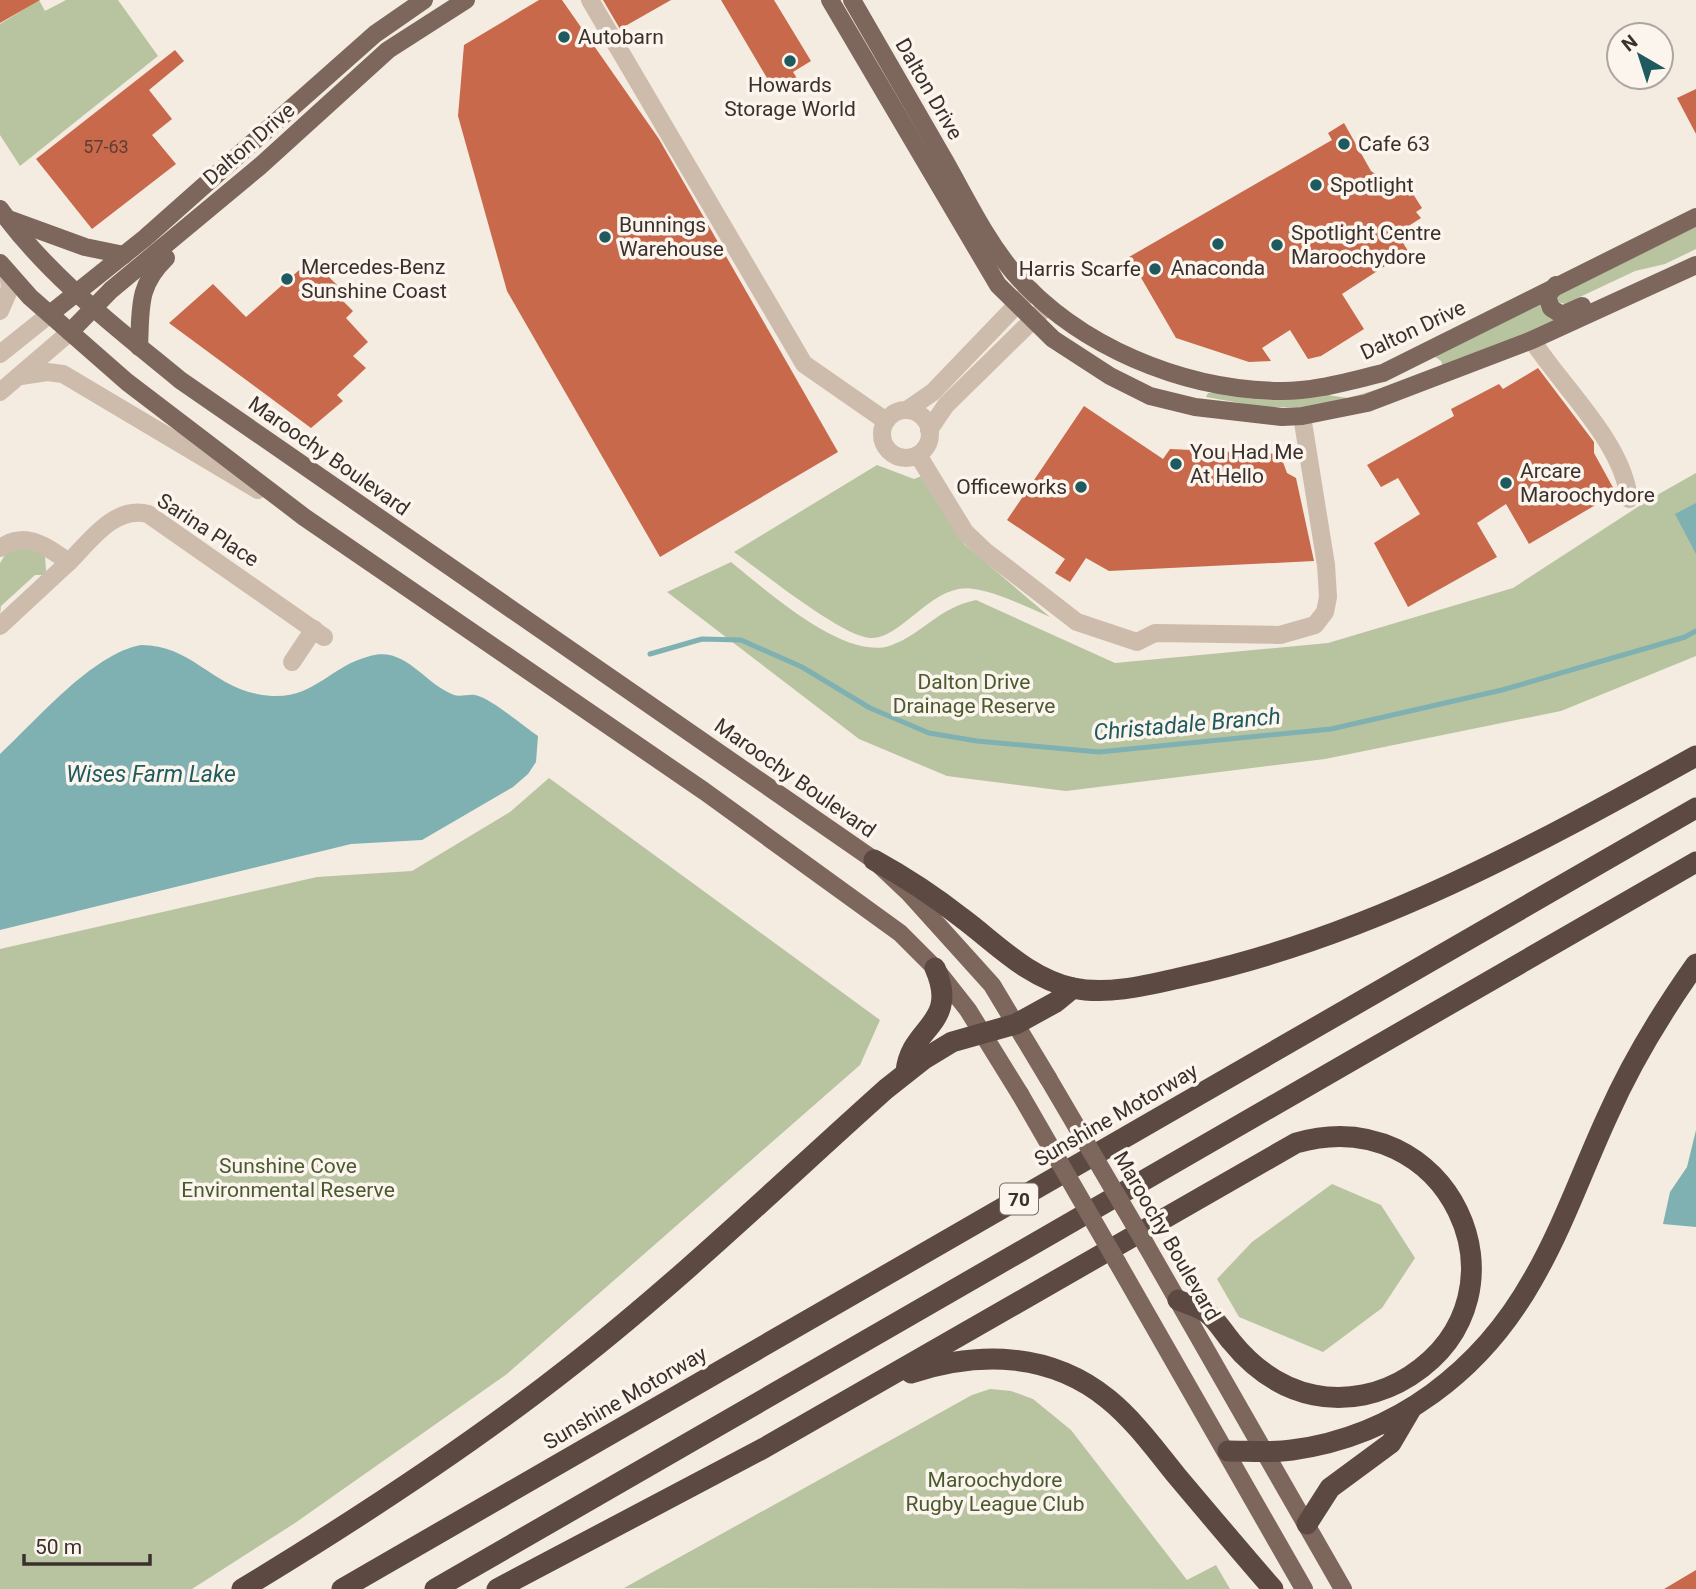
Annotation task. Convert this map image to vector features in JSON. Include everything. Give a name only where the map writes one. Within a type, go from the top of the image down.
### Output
[{"type":"highway","points":[[874,860],[908,879],[1032,972],[1073,988],[1112,989],[1197,974],[1295,948],[1381,916],[1434,893],[1696,756]]},
{"type":"highway","name":"Sunshine Motorway","points":[[342,1589],[1696,808]]},
{"type":"highway","name":"70","points":[[435,1589],[1696,862]]},
{"type":"highway","points":[[1228,1451],[1291,1450],[1348,1437],[1411,1409],[1445,1385],[1479,1355],[1519,1303],[1534,1278],[1628,1073],[1649,1034],[1696,964]]},
{"type":"highway","points":[[906,1072],[907,1055],[929,1029],[944,999],[944,988],[935,968]]},
{"type":"highway","points":[[242,1589],[398,1492],[573,1365],[666,1287],[906,1072],[952,1042],[1016,1024],[1056,1002],[1073,988]]},
{"type":"highway","points":[[497,1589],[704,1481],[1266,1158],[1311,1139],[1362,1138],[1409,1155],[1445,1188],[1467,1235],[1470,1287],[1452,1335],[1441,1350],[1415,1373],[1391,1387],[1364,1395],[1314,1395],[1277,1381],[1244,1356],[1208,1313],[1178,1300]]},
{"type":"highway","points":[[869,1386],[935,1365],[976,1358],[1016,1359],[1075,1377],[1122,1413],[1273,1589]]},
{"type":"highway","points":[[1307,1524],[1330,1489],[1391,1444],[1411,1409]]},
{"type":"main road","name":"Dalton Drive","points":[[50,314],[124,256],[375,34],[424,0]]},
{"type":"main road","name":"Dalton Drive","points":[[70,332],[94,307],[259,167],[388,50],[466,0]]},
{"type":"main road","name":"Dalton Drive","points":[[830,0],[998,285],[1033,323],[1110,376],[1150,396],[1195,407],[1302,416]]},
{"type":"main road","name":"Dalton Drive","points":[[852,0],[999,253],[1031,290],[1047,305],[1124,355],[1199,383],[1280,391],[1339,384],[1382,373],[1696,217]]},
{"type":"main road","points":[[139,346],[142,294],[151,272],[215,214],[259,167]]},
{"type":"main road","points":[[4,214],[85,247],[124,256]]},
{"type":"main road","name":"Maroochy Boulevard","points":[[4,214],[77,293],[180,380],[874,860],[960,947],[992,985],[1016,1024],[1343,1589]]},
{"type":"main road","points":[[1302,416],[1367,403],[1410,388],[1532,340],[1696,265]]},
{"type":"main road","points":[[4,268],[50,314],[127,382],[304,517],[738,815],[900,933],[935,968],[983,1032],[1020,1094],[1228,1451],[1304,1589]]},
{"type":"main road","points":[[1556,285],[1547,296],[1551,308],[1562,315],[1632,282],[1668,278]]},
{"type":"main road","points":[[1339,384],[1352,393],[1384,383],[1412,370],[1425,370],[1427,373],[1423,380],[1410,388]]},
{"type":"street","points":[[594,3],[711,203],[732,246],[804,364],[886,421]]},
{"type":"street","points":[[0,311],[10,288],[4,268]]},
{"type":"street","points":[[1031,290],[933,392],[886,421],[882,439],[889,452],[921,461],[964,532],[1015,576],[1077,621],[1138,642],[1155,634],[1280,635],[1315,625],[1325,612],[1328,597],[1326,565],[1302,416]]},
{"type":"street","points":[[921,461],[928,443],[929,430],[946,405],[1033,323],[1047,305]]},
{"type":"street","points":[[0,354],[50,314]]},
{"type":"street","points":[[0,392],[70,332]]},
{"type":"street","points":[[1532,340],[1584,406],[1627,482],[1629,499]]},
{"type":"street","points":[[21,376],[47,372],[63,374],[304,517]]},
{"type":"street","points":[[907,410],[919,414],[929,430]]},
{"type":"street","name":"Sarina Place","points":[[0,626],[118,517],[129,512],[144,513],[319,633],[292,662]]},
{"type":"street","points":[[0,548],[14,541],[30,538],[69,562]]},
{"type":"green space","points":[[39,0],[45,11],[66,0],[118,0],[158,56],[20,166],[0,135],[0,24]]},
{"type":"green space","points":[[1696,227],[1696,249],[1665,264],[1635,271],[1565,304],[1558,302],[1556,296]]},
{"type":"green space","points":[[1542,301],[1560,320],[1443,368],[1441,361],[1434,356]]},
{"type":"green space","points":[[1389,386],[1390,391],[1310,407],[1263,407],[1206,397],[1208,393],[1321,394],[1348,398]]},
{"type":"green space","points":[[877,465],[914,479],[924,475],[964,544],[1050,617],[993,594],[974,589],[959,589],[932,602],[894,630],[870,638],[857,635],[821,615],[734,552]]},
{"type":"green space","name":"Dalton Drive Drainage Reserve","points":[[1696,473],[1696,656],[1561,711],[1325,759],[1066,791],[947,776],[859,739],[667,592],[731,562],[807,621],[852,644],[873,648],[903,640],[951,609],[976,600],[1115,663],[1328,643],[1513,588],[1650,499]]},
{"type":"green space","points":[[28,547],[45,556],[46,571],[43,575],[35,575],[1,606],[0,614],[0,563],[7,552]]},
{"type":"green space","name":"Sunshine Cove Environmental Reserve","points":[[549,778],[880,1020],[860,1065],[507,1374],[295,1523],[192,1589],[0,1589],[0,949],[317,877],[412,871],[510,812]]},
{"type":"green space","points":[[1332,1184],[1381,1205],[1415,1258],[1382,1308],[1323,1352],[1239,1317],[1217,1279],[1252,1242]]},
{"type":"green space","name":"Maroochydore Rugby League Club","points":[[990,1389],[1011,1391],[1033,1399],[1071,1430],[1187,1580],[1216,1565],[1230,1589],[624,1588],[972,1395]]},
{"type":"water","points":[[1696,503],[1696,554],[1675,514]]},
{"type":"water","name":"Wises Farm Lake","points":[[141,645],[174,651],[227,683],[257,694],[276,696],[305,690],[370,656],[394,656],[443,690],[459,696],[482,697],[538,736],[536,762],[528,774],[513,787],[422,840],[351,844],[0,930],[0,754],[85,674],[122,651]]},
{"type":"water","points":[[1696,1130],[1696,1227],[1663,1224],[1670,1192],[1687,1167]]},
{"type":"building","points":[[0,0],[40,0],[0,23]]},
{"type":"building","name":"Bunnings Warehouse","points":[[539,0],[562,0],[659,139],[838,452],[660,557],[507,291],[458,116],[464,45]]},
{"type":"building","points":[[603,0],[671,0],[620,29]]},
{"type":"building","points":[[721,0],[774,0],[811,61],[793,72],[800,83],[777,95]]},
{"type":"building","points":[[175,50],[184,61],[149,90],[172,119],[152,135],[176,164],[92,229],[36,159]]},
{"type":"building","points":[[1696,89],[1696,134],[1677,98]]},
{"type":"building","name":"Spotlight Centre Maroochydore","points":[[1344,123],[1371,171],[1394,186],[1400,183],[1409,196],[1413,194],[1422,208],[1416,212],[1421,218],[1407,227],[1410,232],[1400,238],[1408,251],[1342,294],[1364,329],[1321,356],[1308,359],[1290,330],[1262,348],[1271,361],[1249,362],[1176,338],[1129,257],[1332,140],[1328,133]]},
{"type":"building","name":"Mercedes-Benz Sunshine Coast","points":[[306,264],[309,269],[316,264],[346,294],[341,299],[353,311],[346,318],[368,342],[353,356],[366,368],[337,395],[343,401],[311,428],[169,323],[213,284],[246,317]]},
{"type":"building","name":"Arcare Maroochydore","points":[[1538,368],[1594,442],[1594,453],[1616,493],[1529,544],[1506,504],[1477,523],[1497,557],[1408,607],[1374,543],[1420,514],[1398,478],[1381,487],[1367,465],[1454,416],[1451,409],[1499,384],[1503,389]]},
{"type":"building","points":[[1084,406],[1163,459],[1170,449],[1280,454],[1287,473],[1296,478],[1314,561],[1109,571],[1086,558],[1070,582],[1055,573],[1065,559],[1007,520]]},
{"type":"building","points":[[1696,1570],[1696,1589],[1664,1589]]},
{"type":"waterway","name":"Christadale Branch","points":[[650,654],[702,639],[741,640],[802,667],[870,708],[929,733],[977,741],[1099,752],[1331,729],[1502,690],[1685,637],[1696,631]]},
{"type":"place","name":"Autobarn","points":[[564,37]]},
{"type":"place","name":"Howards Storage World","points":[[790,61]]},
{"type":"place","name":"Cafe 63","points":[[1344,144]]},
{"type":"place","name":"Spotlight","points":[[1316,185]]},
{"type":"place","name":"Bunnings Warehouse","points":[[605,237]]},
{"type":"place","name":"Anaconda","points":[[1218,244]]},
{"type":"place","name":"Spotlight Centre Maroochydore","points":[[1277,245]]},
{"type":"place","name":"Harris Scarfe","points":[[1155,269]]},
{"type":"place","name":"Mercedes-Benz Sunshine Coast","points":[[287,279]]},
{"type":"place","name":"You Had Me At Hello","points":[[1176,464]]},
{"type":"place","name":"Arcare Maroochydore","points":[[1506,483]]},
{"type":"place","name":"Officeworks","points":[[1081,487]]}]
